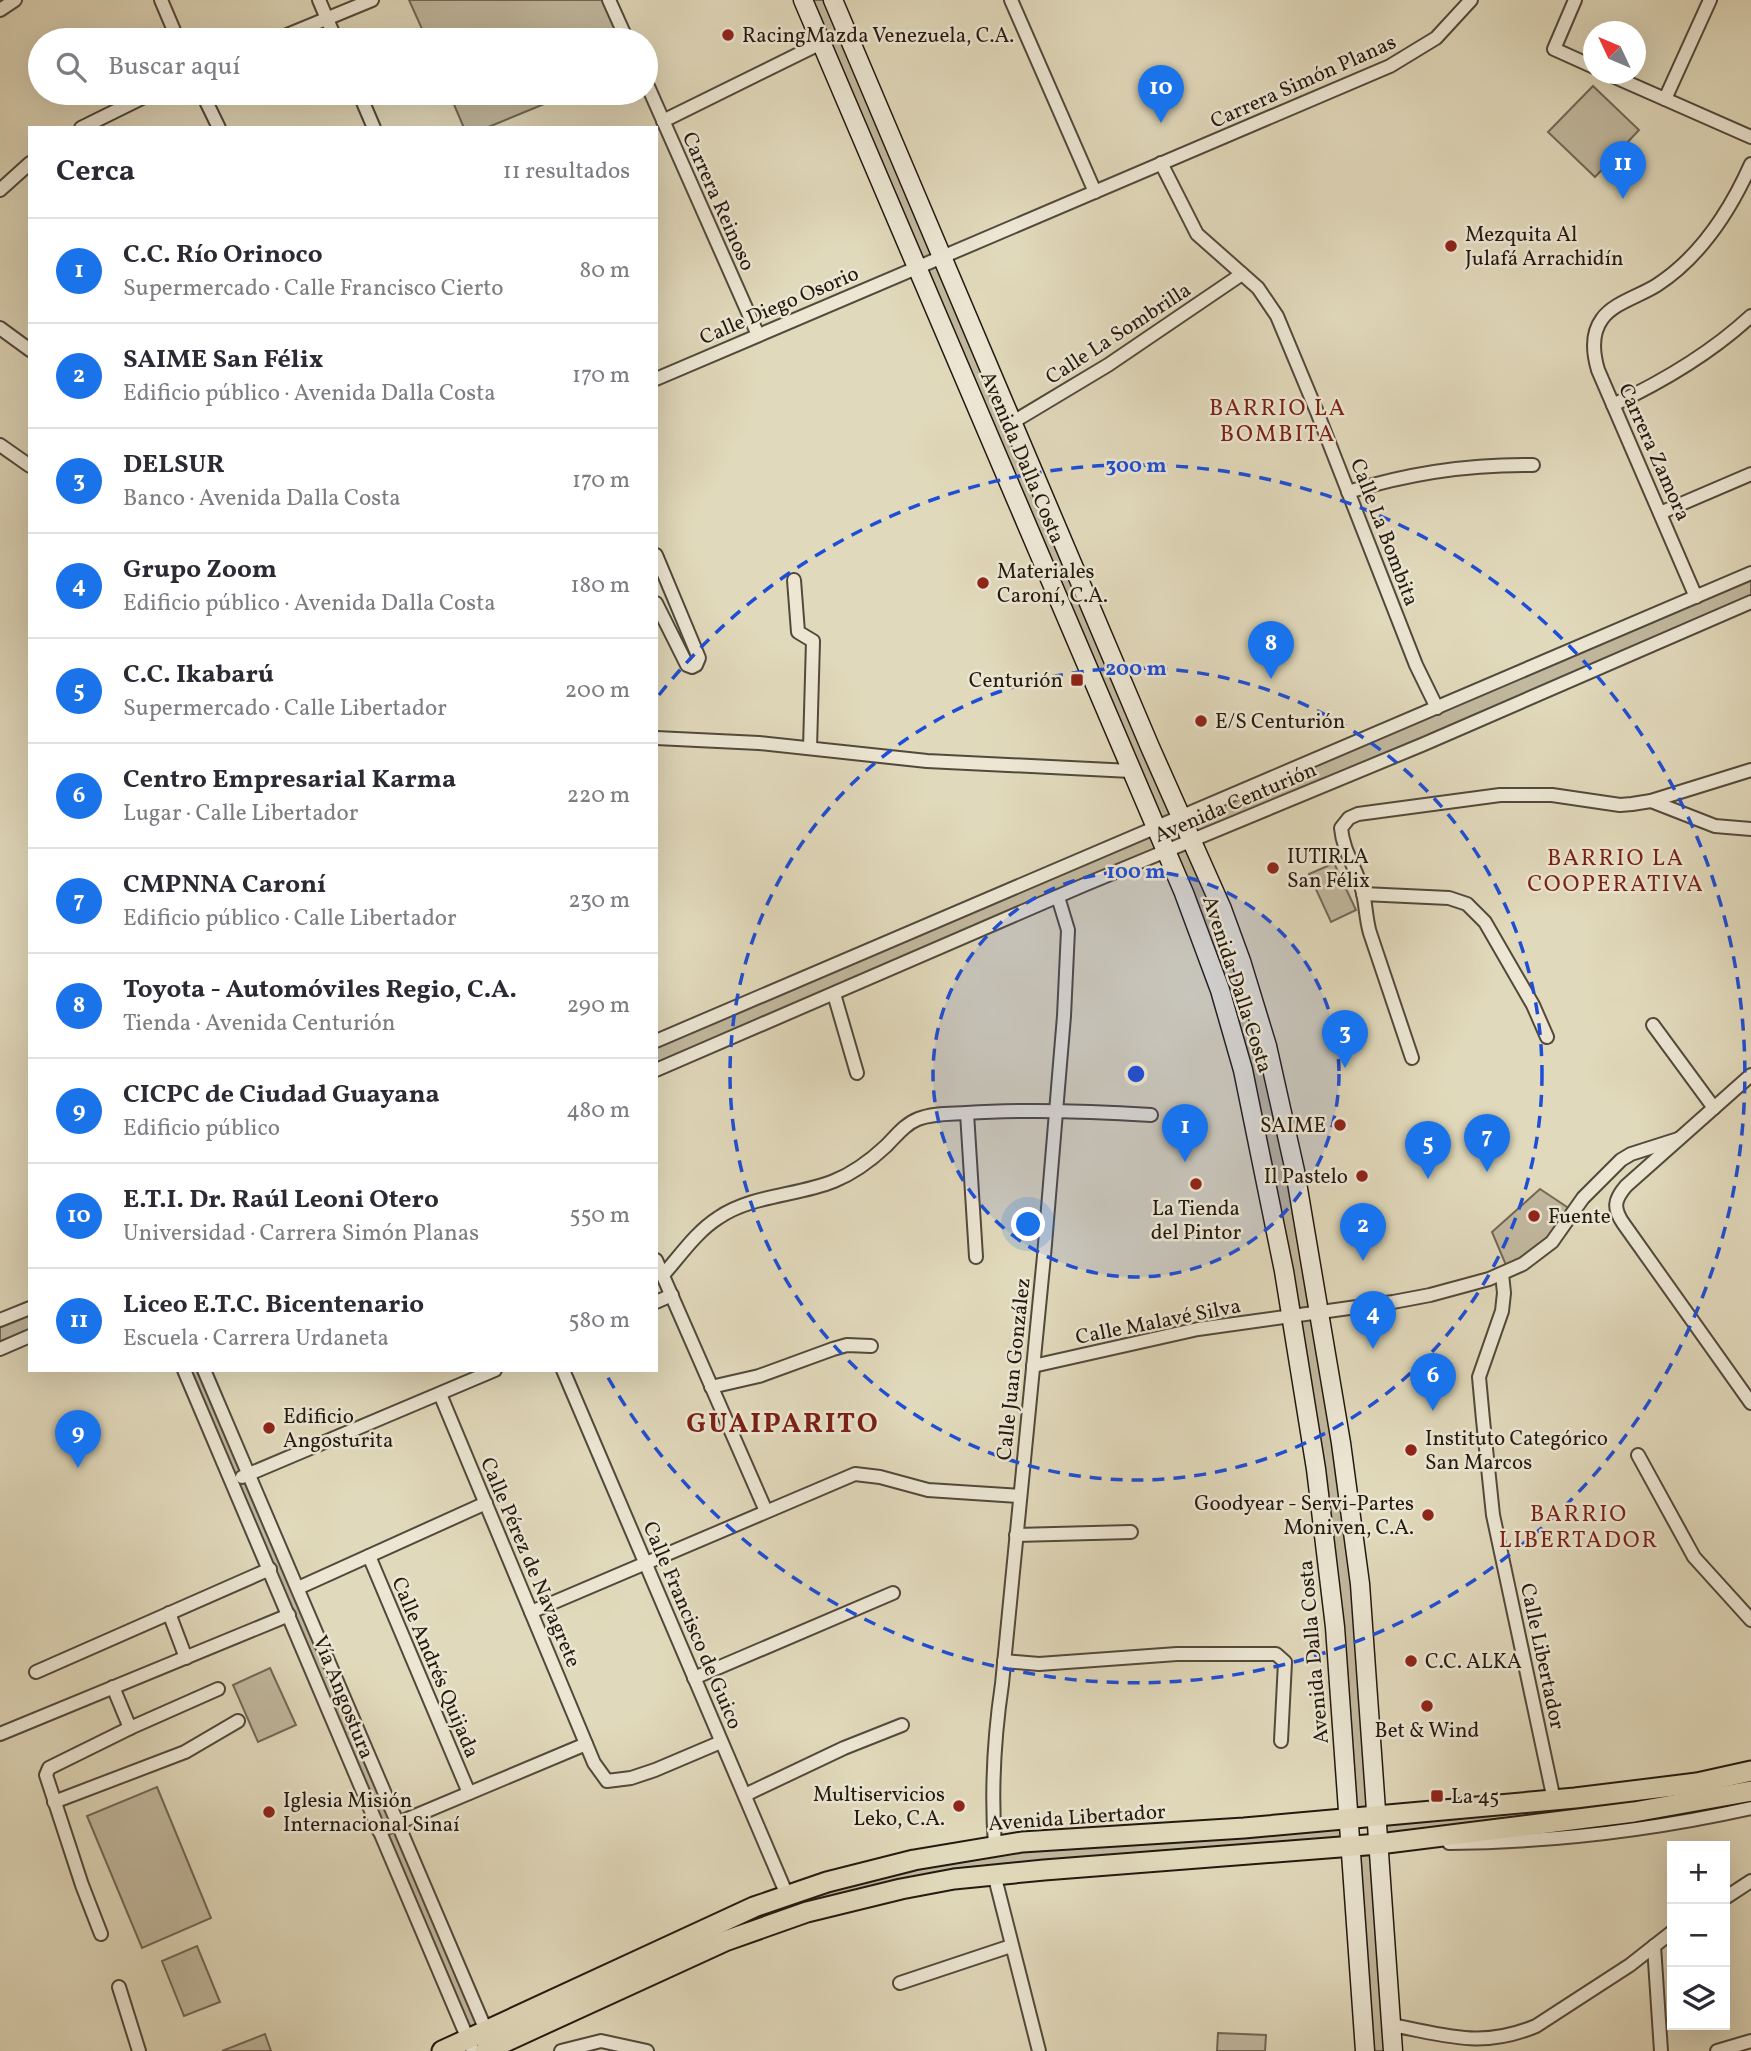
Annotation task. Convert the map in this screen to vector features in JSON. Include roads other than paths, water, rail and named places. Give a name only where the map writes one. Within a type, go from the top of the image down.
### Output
[{"type":"main road","name":"Avenida Libertador","points":[[490,2045],[712,1925],[787,1895],[867,1871],[995,1846],[1244,1828],[1554,1800],[1645,1790],[1751,1771]]},
{"type":"main road","name":"Avenida Libertador","points":[[442,2051],[470,2045],[490,2045],[768,1924],[901,1889],[994,1874],[1379,1844],[1634,1812],[1751,1791]]},
{"type":"street","points":[[0,10],[15,0]]},
{"type":"street","points":[[161,0],[173,28]]},
{"type":"street","points":[[319,0],[331,28]]},
{"type":"street","points":[[305,28],[372,0]]},
{"type":"street","points":[[610,0],[622,28]]},
{"type":"street","name":"Avenida Dalla Costa","points":[[803,0],[1166,851],[1202,939],[1236,1044],[1259,1141],[1317,1469],[1328,1556],[1365,2051]]},
{"type":"street","name":"Avenida Dalla Costa","points":[[833,0],[1234,940],[1267,1046],[1295,1171],[1355,1536],[1393,2051]]},
{"type":"street","points":[[1011,0],[1095,192]]},
{"type":"street","name":"Carrera Simón Planas","points":[[941,257],[1329,93],[1409,56],[1436,38],[1471,0]]},
{"type":"street","points":[[1575,0],[1554,49],[1583,62]]},
{"type":"street","points":[[1665,99],[1710,0]]},
{"type":"street","points":[[663,121],[821,43]]},
{"type":"street","points":[[1631,84],[1751,137]]},
{"type":"street","points":[[85,126],[128,105]]},
{"type":"street","points":[[208,105],[218,126]]},
{"type":"street","points":[[364,105],[373,126]]},
{"type":"street","name":"Carrera Reinoso","points":[[656,105],[758,335]]},
{"type":"street","name":"Calle La Bombita","points":[[1161,163],[1197,234],[1268,300],[1287,337],[1416,665],[1437,708]]},
{"type":"street","name":"Carrera Zamora","points":[[1696,597],[1613,405],[1595,359],[1594,339],[1600,321],[1614,309],[1670,276],[1698,249],[1715,229],[1751,164]]},
{"type":"street","points":[[0,190],[28,165]]},
{"type":"street","name":"Calle Diego Osorio","points":[[658,378],[941,257]]},
{"type":"street","name":"Calle La Sombrilla","points":[[1013,422],[1108,365],[1242,274]]},
{"type":"street","points":[[1613,405],[1680,371],[1716,346],[1751,316]]},
{"type":"street","points":[[0,328],[28,349]]},
{"type":"street","points":[[0,445],[28,465]]},
{"type":"street","points":[[1348,492],[1389,479],[1436,471],[1488,464],[1533,465]]},
{"type":"street","points":[[1660,513],[1751,474]]},
{"type":"street","points":[[658,560],[699,658],[696,665],[687,665],[658,607]]},
{"type":"street","name":"Avenida Centurión","points":[[658,1040],[1751,573]]},
{"type":"street","points":[[794,580],[797,632],[813,641],[810,748]]},
{"type":"street","name":"Avenida Centurión","points":[[658,1069],[1751,602]]},
{"type":"street","points":[[658,738],[759,743],[927,761],[1131,771]]},
{"type":"street","points":[[1412,1058],[1370,933],[1363,894],[1343,843],[1341,828],[1349,818],[1359,814],[1500,795],[1552,794],[1620,805],[1651,801],[1751,770]]},
{"type":"street","points":[[1651,801],[1716,826],[1751,829]]},
{"type":"street","points":[[1363,894],[1449,898],[1467,904],[1485,922],[1533,1006],[1547,1037]]},
{"type":"street","name":"Calle Juan González","points":[[995,1846],[992,1769],[1033,1366],[1068,950],[1066,918],[1058,897]]},
{"type":"street","points":[[834,994],[857,1073]]},
{"type":"street","points":[[1653,1024],[1714,1108]]},
{"type":"street","points":[[1751,1075],[1626,1186],[1615,1204],[1623,1223],[1751,1403]]},
{"type":"street","points":[[663,1275],[707,1226],[729,1211],[830,1182],[852,1173],[906,1126],[918,1119],[932,1115],[1056,1111],[1151,1115]]},
{"type":"street","points":[[967,1113],[975,1257]]},
{"type":"street","name":"Calle Malavé Silva","points":[[1033,1366],[1198,1329],[1430,1295],[1502,1274],[1523,1264],[1552,1242],[1596,1183],[1621,1160],[1678,1139]]},
{"type":"street","points":[[658,1264],[766,1511]]},
{"type":"street","name":"Calle Libertador","points":[[1502,1274],[1502,1311],[1479,1377],[1483,1420],[1493,1516],[1554,1800]]},
{"type":"street","points":[[658,1301],[672,1295]]},
{"type":"street","points":[[0,1320],[28,1309]]},
{"type":"street","points":[[0,1349],[28,1337]]},
{"type":"street","points":[[711,1387],[759,1376],[847,1345],[871,1346]]},
{"type":"street","name":"Vía Angostura","points":[[185,1372],[470,2045]]},
{"type":"street","name":"Vía Angostura","points":[[205,1372],[490,2045]]},
{"type":"street","points":[[232,1481],[490,1372]]},
{"type":"street","name":"Calle Francisco de Guico","points":[[564,1372],[787,1895]]},
{"type":"street","name":"Calle Pérez de Navagrete","points":[[440,1394],[594,1763],[607,1781],[631,1778],[655,1770],[722,1742]]},
{"type":"street","points":[[1638,1455],[1694,1556],[1751,1620]]},
{"type":"street","points":[[531,1612],[855,1474],[880,1477],[928,1490],[1020,1496]]},
{"type":"street","points":[[298,1588],[486,1503]]},
{"type":"street","points":[[1016,1535],[1131,1532]]},
{"type":"street","name":"Calle Andrés Quijada","points":[[369,1556],[469,1793]]},
{"type":"street","points":[[36,1672],[270,1569]]},
{"type":"street","points":[[694,1678],[893,1593]]},
{"type":"street","points":[[169,1614],[186,1658]]},
{"type":"street","points":[[0,1734],[289,1615]]},
{"type":"street","points":[[1004,1661],[1039,1664],[1177,1654],[1276,1654],[1285,1662],[1281,1741]]},
{"type":"street","points":[[113,1688],[130,1728]]},
{"type":"street","points":[[101,1934],[54,1802],[46,1775],[49,1768],[218,1689]]},
{"type":"street","points":[[54,1802],[185,1752],[238,1721]]},
{"type":"street","points":[[744,1795],[844,1748],[901,1725]]},
{"type":"street","points":[[379,1831],[586,1744]]},
{"type":"street","name":"Avenida Libertador","points":[[1379,1844],[1534,1841],[1616,1832],[1751,1808]]},
{"type":"street","points":[[994,1874],[1039,2051]]},
{"type":"street","points":[[1730,1895],[1751,1881]]},
{"type":"street","points":[[1391,2025],[1479,2040],[1507,2037],[1536,2026],[1630,1965],[1667,1937]]},
{"type":"street","points":[[900,1983],[1011,1946]]},
{"type":"street","points":[[1654,1946],[1661,2051]]},
{"type":"street","points":[[119,1987],[139,2051]]},
{"type":"street","points":[[561,2051],[601,2041],[647,2051]]},
{"type":"street","points":[[1717,2051],[1751,2041]]},
{"type":"place","name":"RacingMazda Venezuela, C.A.","points":[[728,35]]},
{"type":"place","name":"E.T.I. Dr. Raúl Leoni Otero","points":[[1161,123]]},
{"type":"place","name":"Liceo E.T.C. Bicentenario","points":[[1623,199]]},
{"type":"place","name":"Mezquita Al Julafá Arrachidín","points":[[1451,246]]},
{"type":"place","name":"Materiales Caroní, C.A.","points":[[983,583]]},
{"type":"place","name":"Toyota - Automóviles Regio, C.A.","points":[[1271,679]]},
{"type":"place","name":"Centurión","points":[[1077,680]]},
{"type":"place","name":"E/S Centurión","points":[[1201,721]]},
{"type":"place","name":"IUTIRLA San Félix","points":[[1273,868]]},
{"type":"place","name":"DELSUR","points":[[1345,1068]]},
{"type":"place","name":"SAIME","points":[[1340,1125]]},
{"type":"place","name":"C.C. Río Orinoco","points":[[1185,1162]]},
{"type":"place","name":"CMPNNA Caroní","points":[[1487,1172]]},
{"type":"place","name":"Il Pastelo","points":[[1362,1176]]},
{"type":"place","name":"C.C. Ikabarú","points":[[1428,1179]]},
{"type":"place","name":"La Tienda del Pintor","points":[[1196,1184]]},
{"type":"place","name":"Fuente","points":[[1534,1216]]},
{"type":"place","name":"SAIME San Félix","points":[[1363,1261]]},
{"type":"place","name":"Grupo Zoom","points":[[1373,1349]]},
{"type":"place","name":"Centro Empresarial Karma","points":[[1433,1411]]},
{"type":"place","name":"Edificio Angosturita","points":[[269,1428]]},
{"type":"place","name":"Instituto Categórico San Marcos","points":[[1411,1450]]},
{"type":"place","name":"CICPC de Ciudad Guayana","points":[[78,1468]]},
{"type":"place","name":"Goodyear - Servi-Partes Moniven, C.A.","points":[[1428,1515]]},
{"type":"place","name":"C.C. ALKA","points":[[1411,1661]]},
{"type":"place","name":"Bet & Wind","points":[[1427,1706]]},
{"type":"place","name":"La 45","points":[[1437,1796]]},
{"type":"place","name":"Multiservicios Leko, C.A.","points":[[959,1806]]},
{"type":"place","name":"Iglesia Misión Internacional Sinaí","points":[[269,1812]]},
{"type":"district","name":"BARRIO LA BOMBITA","points":[[1278,420]]},
{"type":"district","name":"BARRIO LA COOPERATIVA","points":[[1616,870]]},
{"type":"district","name":"GUAIPARITO","points":[[783,1422]]},
{"type":"district","name":"BARRIO LIBERTADOR","points":[[1579,1526]]}]
